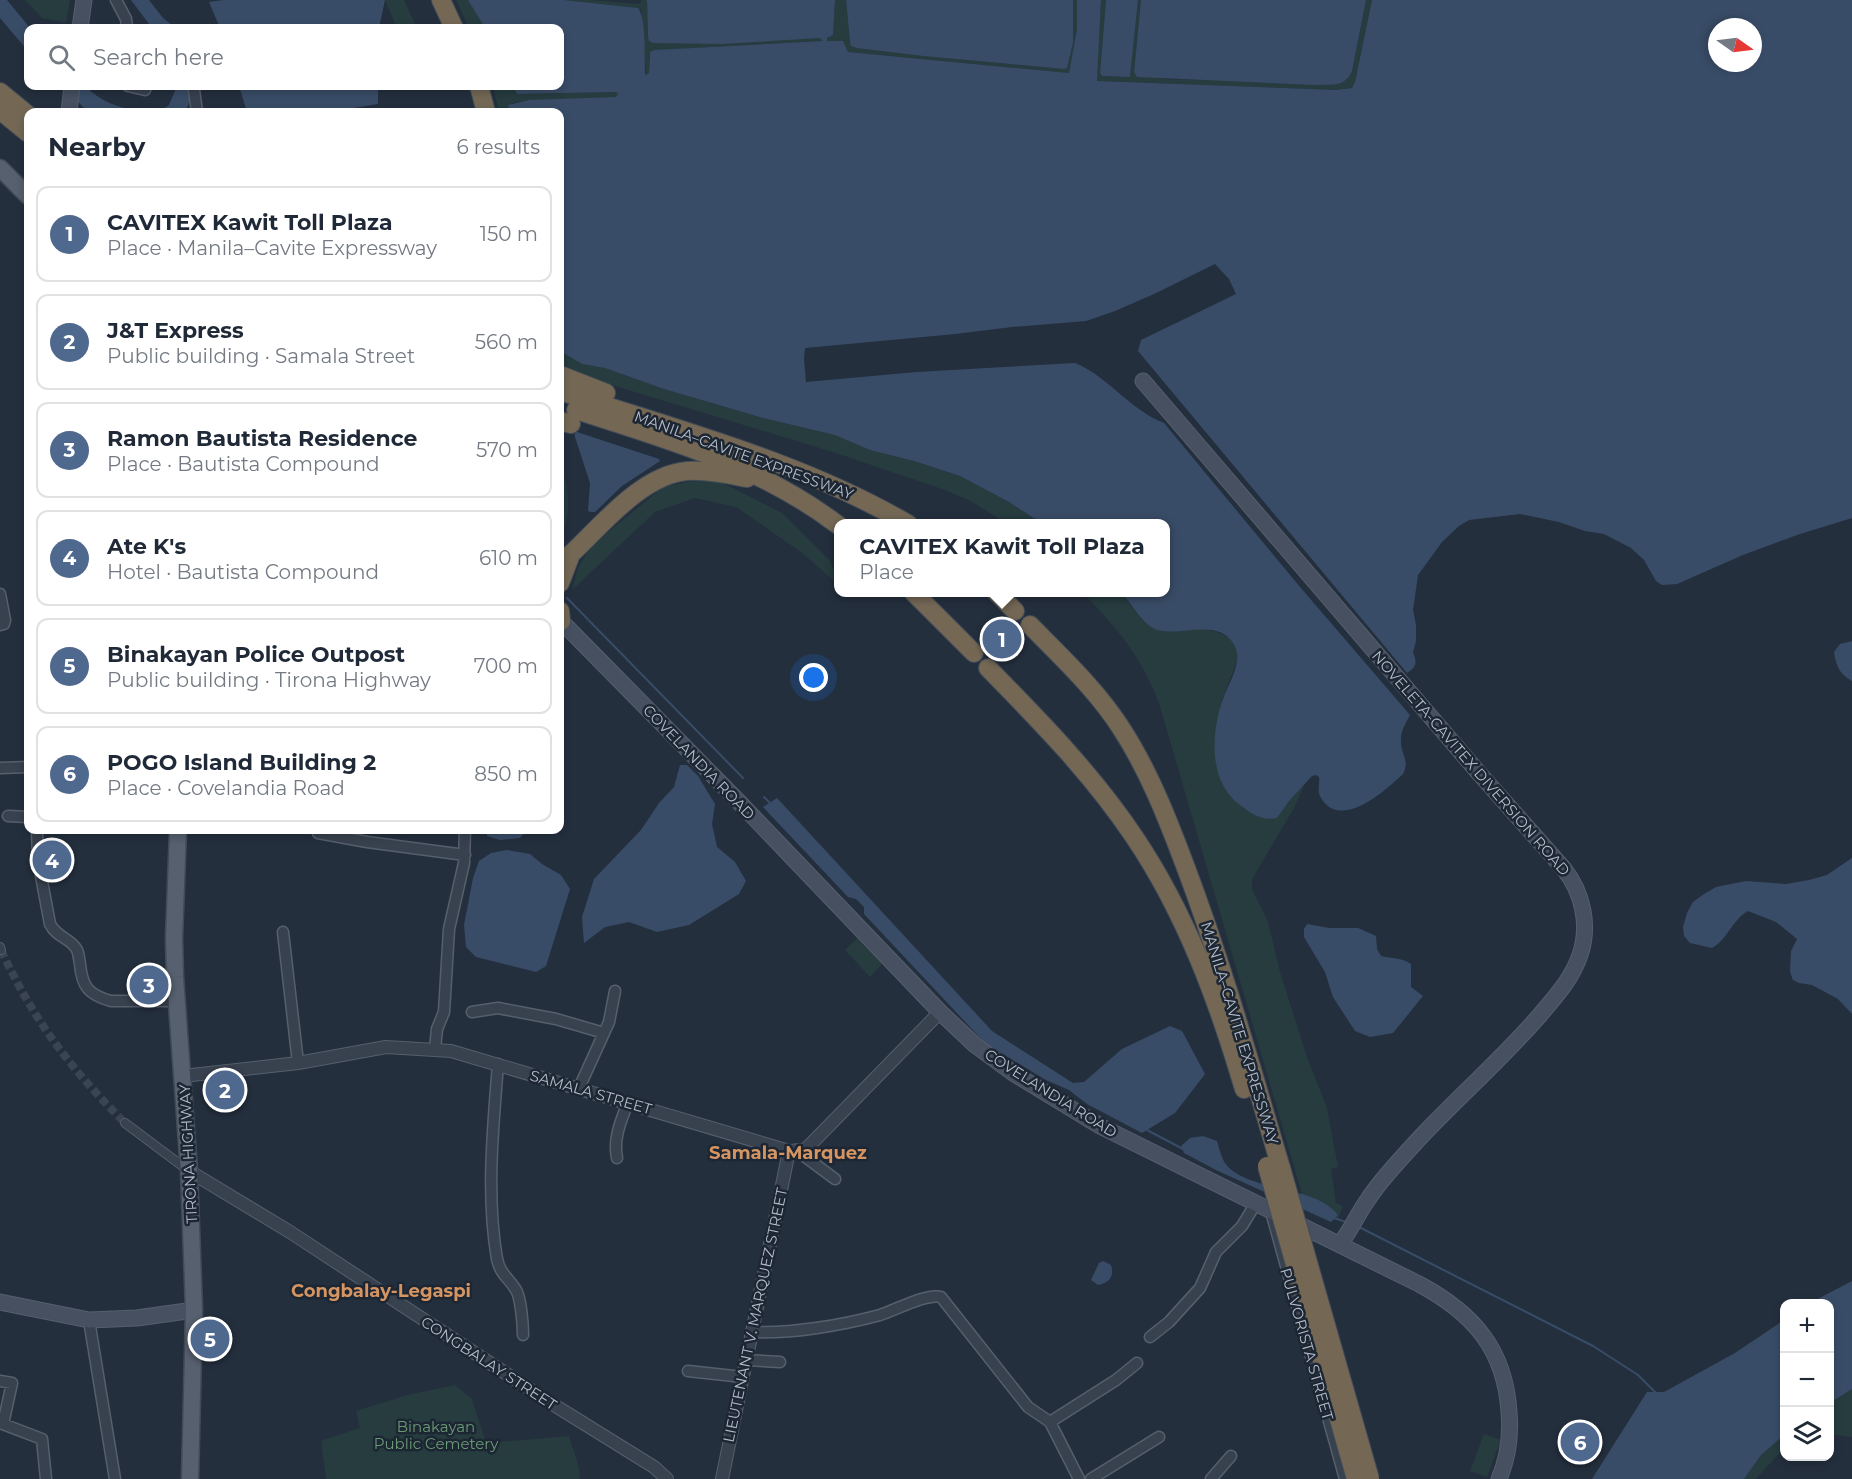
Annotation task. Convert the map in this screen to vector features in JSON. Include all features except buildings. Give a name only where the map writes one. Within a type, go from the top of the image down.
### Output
[{"type":"highway","points":[[441,0],[452,24]]},
{"type":"highway","points":[[480,90],[485,108]]},
{"type":"highway","points":[[0,92],[24,112]]},
{"type":"highway","points":[[0,110],[24,130]]},
{"type":"highway","name":"MANILA–CAVITE EXPRESSWAY","points":[[565,397],[760,445],[788,457],[818,478],[860,497],[899,519]]},
{"type":"highway","name":"MANILA–CAVITE EXPRESSWAY","points":[[565,397],[705,452],[771,482],[834,522]]},
{"type":"highway","points":[[565,558],[636,493],[664,476],[699,471],[771,482]]},
{"type":"highway","points":[[918,597],[974,653]]},
{"type":"highway","points":[[1001,597],[1015,611]]},
{"type":"highway","name":"MANILA–CAVITE EXPRESSWAY","points":[[1030,626],[1076,672],[1111,714],[1134,750],[1158,798],[1212,939],[1356,1479]]},
{"type":"highway","name":"MANILA–CAVITE EXPRESSWAY","points":[[988,668],[1057,739],[1101,792],[1153,866],[1181,920],[1212,990],[1274,1167],[1370,1479]]},
{"type":"main road","points":[[81,24],[84,0]]},
{"type":"main road","points":[[69,108],[71,90]]},
{"type":"main road","points":[[0,168],[24,192]]},
{"type":"main road","name":"NOVELETA-CAVITEX DIVERSION ROAD","points":[[1143,381],[1480,775],[1564,869],[1574,883],[1580,898],[1584,917],[1582,945],[1565,984],[1520,1037],[1416,1142],[1376,1189],[1343,1240]]},
{"type":"main road","name":"COVELANDIA ROAD","points":[[564,621],[940,1012],[975,1045],[1013,1073],[1100,1126],[1263,1205],[1343,1240],[1446,1299],[1469,1318],[1490,1344],[1504,1377],[1509,1410],[1507,1453],[1498,1479]]},
{"type":"main road","name":"TIRONA HIGHWAY","points":[[178,834],[174,938],[189,1171],[194,1310],[190,1479]]},
{"type":"main road","points":[[0,1302],[90,1320],[137,1318],[194,1310]]},
{"type":"street","points":[[116,0],[127,24]]},
{"type":"street","points":[[194,90],[196,108]]},
{"type":"street","points":[[0,594],[5,620],[4,624],[0,625]]},
{"type":"street","points":[[0,768],[24,767]]},
{"type":"street","points":[[8,816],[24,817]]},
{"type":"street","points":[[37,834],[38,860],[50,924],[53,931],[78,951],[81,979],[89,991],[102,999],[111,1001],[177,1001]]},
{"type":"street","points":[[323,834],[465,855]]},
{"type":"street","points":[[435,1049],[437,1029],[444,1012],[449,929],[465,855],[465,834]]},
{"type":"street","points":[[283,932],[298,1063]]},
{"type":"street","points":[[579,1088],[609,1022],[615,991]]},
{"type":"street","points":[[472,1012],[498,1008],[556,1019],[604,1032]]},
{"type":"street","points":[[792,1150],[804,1150],[809,1146],[940,1012]]},
{"type":"street","name":"SAMALA STREET","points":[[183,1076],[298,1063],[386,1047],[435,1049],[498,1064],[792,1150]]},
{"type":"street","points":[[498,1064],[491,1152],[497,1261],[503,1276],[517,1291],[523,1335]]},
{"type":"street","points":[[617,1158],[616,1137],[628,1102]]},
{"type":"street","points":[[125,1123],[189,1171]]},
{"type":"street","points":[[792,1150],[835,1179]]},
{"type":"street","name":"LIEUTENANT V. MARQUEZ STREET","points":[[722,1479],[792,1150]]},
{"type":"street","name":"CONGBALAY STREET","points":[[189,1171],[290,1232],[544,1399],[654,1467],[667,1479]]},
{"type":"street","points":[[1150,1337],[1200,1288],[1216,1252],[1263,1205]]},
{"type":"street","name":"PULVORISTA STREET","points":[[1263,1205],[1345,1479]]},
{"type":"street","points":[[752,1332],[776,1333],[841,1323],[879,1315],[932,1296],[941,1297],[1029,1407],[1050,1422],[1079,1479]]},
{"type":"street","points":[[90,1320],[115,1479]]},
{"type":"street","points":[[747,1360],[780,1362]]},
{"type":"street","points":[[1050,1422],[1116,1380],[1137,1363]]},
{"type":"street","points":[[688,1371],[743,1377]]},
{"type":"street","points":[[0,1381],[12,1383],[1,1423],[42,1439],[46,1479]]},
{"type":"street","points":[[1091,1479],[1159,1437]]},
{"type":"street","points":[[1211,1479],[1231,1456]]},
{"type":"green space","points":[[25,0],[70,0],[66,23],[42,18]]},
{"type":"green space","points":[[385,0],[404,0],[415,24],[395,24]]},
{"type":"green space","points":[[456,0],[468,0],[483,24],[467,24]]},
{"type":"green space","points":[[564,0],[639,4],[642,0],[647,0],[648,36],[653,43],[820,38],[823,38],[823,41],[679,49],[649,56],[649,73],[646,75],[641,10]]},
{"type":"green space","points":[[835,0],[846,0],[850,42],[923,56],[1064,69],[1067,67],[1073,43],[1073,0],[1077,0],[1077,29],[1069,73],[848,52],[842,41],[827,41],[827,38],[833,35]]},
{"type":"green space","points":[[1101,0],[1106,0],[1100,73],[1102,76],[1130,77],[1138,0],[1141,0],[1134,72],[1164,79],[1205,80],[1352,71],[1366,0],[1372,0],[1355,82],[1352,88],[1336,90],[1096,81]]},
{"type":"green space","points":[[494,90],[515,90],[517,94],[616,92],[618,94],[616,97],[515,102],[508,105],[509,108],[498,108]]},
{"type":"green space","points":[[564,353],[582,364],[605,368],[664,389],[763,418],[836,435],[870,450],[960,476],[1009,502],[1035,519],[1000,519],[969,500],[942,489],[836,453],[589,378],[564,366]]},
{"type":"green space","points":[[564,475],[568,494],[564,531]]},
{"type":"green space","points":[[698,480],[720,482],[782,513],[830,561],[834,571],[833,580],[801,552],[736,507],[695,498],[655,512],[572,590],[578,568],[590,547],[663,487]]},
{"type":"green space","points":[[1087,597],[1124,597],[1143,621],[1215,631],[1229,637],[1238,651],[1237,661],[1222,700],[1304,786],[1294,808],[1252,879],[1252,889],[1268,922],[1280,972],[1307,1057],[1327,1108],[1338,1167],[1331,1169],[1336,1203],[1343,1206],[1338,1219],[1304,1201],[1159,703],[1136,657]]},
{"type":"green space","points":[[857,938],[882,964],[870,977],[845,950]]},
{"type":"green space","name":"Binakayan Public Cemetery","points":[[455,1385],[472,1399],[486,1443],[569,1436],[578,1463],[580,1479],[326,1479],[321,1441],[360,1428],[356,1411],[407,1395]]},
{"type":"green space","points":[[1852,1389],[1852,1437],[1834,1435],[1834,1400]]},
{"type":"green space","points":[[1484,1434],[1501,1440],[1487,1477],[1470,1471]]},
{"type":"green space","points":[[1780,1438],[1780,1452],[1756,1479],[1744,1479],[1761,1455]]},
{"type":"water","points":[[0,0],[7,0],[27,24],[24,24],[24,46],[0,18]]},
{"type":"water","points":[[131,0],[149,0],[171,24],[149,24]]},
{"type":"water","points":[[223,0],[385,0],[380,24],[218,24],[209,2]]},
{"type":"water","points":[[468,0],[564,0],[638,8],[643,21],[646,75],[649,73],[650,52],[655,50],[823,41],[820,38],[721,44],[653,43],[649,41],[648,36],[647,0],[835,0],[833,35],[827,38],[827,41],[843,41],[848,52],[1069,73],[1077,29],[1077,0],[1101,0],[1097,81],[1336,90],[1352,88],[1355,82],[1372,0],[1852,0],[1852,518],[1743,555],[1677,584],[1662,585],[1656,581],[1644,560],[1631,548],[1604,534],[1520,514],[1469,520],[1442,542],[1418,575],[1413,610],[1416,625],[1413,652],[1415,664],[1407,673],[1138,351],[1141,340],[1236,294],[1229,279],[1215,264],[1154,294],[1086,321],[805,348],[806,382],[917,372],[1075,363],[1098,376],[1141,410],[1164,423],[1410,715],[1401,738],[1405,761],[1403,774],[1374,798],[1350,810],[1339,810],[1328,806],[1320,796],[1319,777],[1316,775],[1312,776],[1289,801],[1277,818],[1257,816],[1230,795],[1217,770],[1215,756],[1219,712],[1237,664],[1233,643],[1226,635],[1217,631],[1155,629],[1145,622],[1125,597],[1170,597],[1170,519],[1035,519],[1009,502],[960,476],[870,450],[835,435],[763,418],[664,389],[605,368],[582,364],[564,353],[564,108],[509,108],[508,105],[529,100],[616,97],[618,94],[616,92],[517,94],[515,90],[564,90],[564,24],[483,24]]},
{"type":"water","points":[[846,0],[1073,0],[1073,43],[1067,68],[857,48],[851,46],[850,42]]},
{"type":"water","points":[[1106,0],[1138,0],[1130,77],[1102,76],[1100,73]]},
{"type":"water","points":[[1141,0],[1366,0],[1352,71],[1342,83],[1316,85],[1137,77],[1134,72]]},
{"type":"water","points":[[67,90],[90,90],[110,103],[124,108],[85,108]]},
{"type":"water","points":[[175,90],[194,90],[187,108],[165,108],[169,105]]},
{"type":"water","points":[[240,90],[378,90],[378,104],[354,108],[246,108]]},
{"type":"water","points":[[577,432],[660,461],[622,486],[595,512],[588,511],[590,483],[575,437]]},
{"type":"water","points":[[1852,641],[1852,681],[1839,669],[1834,652],[1840,644]]},
{"type":"water","points":[[680,765],[687,765],[698,776],[715,804],[712,824],[717,847],[735,862],[746,881],[739,894],[689,925],[657,932],[629,922],[605,927],[584,943],[582,917],[594,879],[641,830],[659,803],[674,787]]},
{"type":"water","points":[[777,798],[992,1031],[1073,1083],[1084,1082],[1122,1049],[1170,1026],[1182,1031],[1205,1074],[1175,1113],[1142,1133],[1087,1104],[1069,1090],[1046,1080],[986,1044],[864,914],[864,907],[856,899],[848,897],[763,807]]},
{"type":"water","points":[[487,834],[524,834],[520,838],[500,840],[487,836]]},
{"type":"water","points":[[507,850],[530,854],[561,875],[570,889],[546,966],[536,972],[476,957],[466,947],[464,925],[473,878],[479,861],[491,853]]},
{"type":"water","points":[[1852,858],[1852,1014],[1838,999],[1812,985],[1793,980],[1790,972],[1791,951],[1797,939],[1776,922],[1748,911],[1712,948],[1690,943],[1684,936],[1683,927],[1693,902],[1716,887],[1746,881],[1786,884],[1809,880],[1827,875]]},
{"type":"water","points":[[1307,924],[1329,928],[1358,928],[1376,936],[1377,949],[1381,956],[1400,959],[1411,964],[1411,987],[1423,996],[1393,1033],[1370,1037],[1355,1031],[1333,997],[1325,972],[1304,937]]},
{"type":"water","points":[[1203,1136],[1217,1141],[1225,1163],[1235,1172],[1263,1184],[1313,1198],[1327,1205],[1338,1215],[1331,1222],[1218,1171],[1184,1153],[1181,1146],[1190,1138]]},
{"type":"water","points":[[1103,1261],[1111,1265],[1112,1276],[1105,1283],[1098,1285],[1091,1280],[1099,1263]]},
{"type":"water","points":[[1852,1281],[1852,1389],[1834,1400],[1834,1299],[1818,1299]]},
{"type":"water","points":[[1780,1323],[1780,1438],[1761,1455],[1744,1479],[1592,1479],[1647,1392],[1664,1392],[1735,1353]]},
{"type":"waterway","points":[[567,598],[743,778]]},
{"type":"waterway","points":[[764,797],[770,803]]},
{"type":"waterway","points":[[1145,1129],[1185,1150]]},
{"type":"waterway","points":[[1334,1218],[1346,1222]]},
{"type":"waterway","points":[[1357,1226],[1593,1346],[1638,1375],[1655,1392]]},
{"type":"tunnel","points":[[1,950],[27,999],[55,1043],[87,1083],[125,1123]]},
{"type":"place","name":"CAVITEX Kawit Toll Plaza","points":[[1002,639]]},
{"type":"place","name":"Ate K's","points":[[52,860]]},
{"type":"place","name":"Ramon Bautista Residence","points":[[149,985]]},
{"type":"place","name":"J&T Express","points":[[225,1090]]},
{"type":"place","name":"Binakayan Police Outpost","points":[[210,1339]]},
{"type":"place","name":"POGO Island Building 2","points":[[1580,1442]]},
{"type":"district","name":"Samala-Marquez","points":[[788,1153]]},
{"type":"district","name":"Congbalay-Legaspi","points":[[381,1291]]}]
